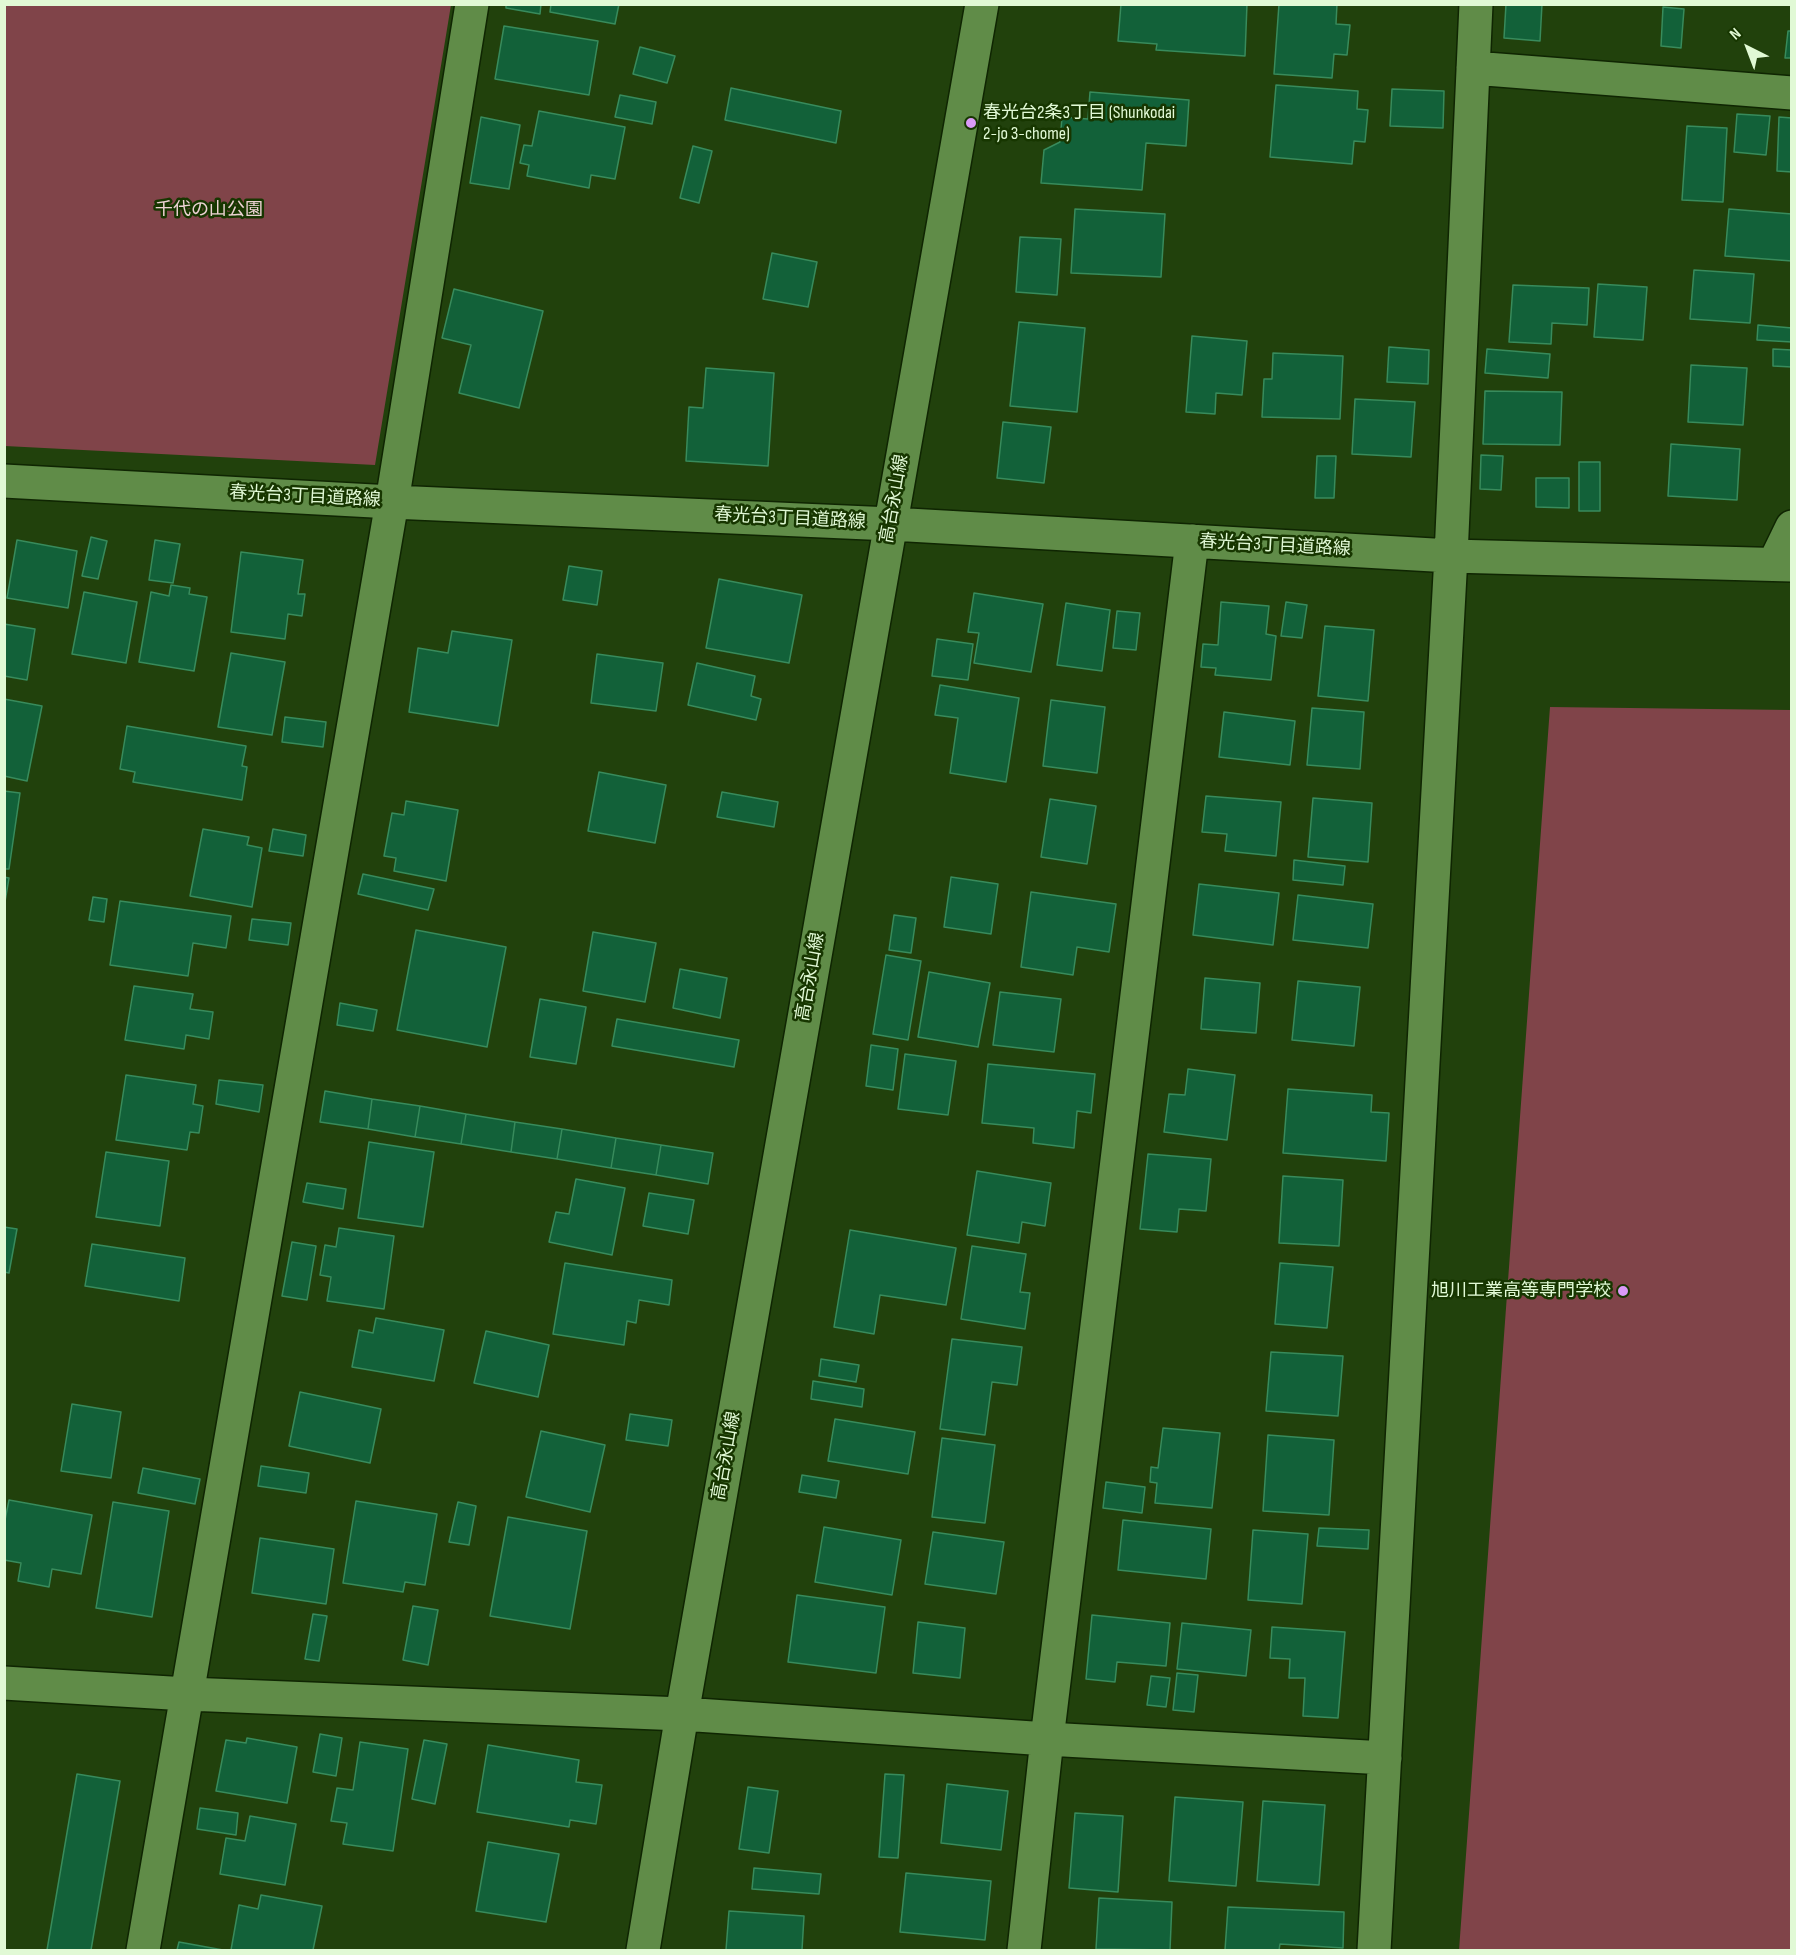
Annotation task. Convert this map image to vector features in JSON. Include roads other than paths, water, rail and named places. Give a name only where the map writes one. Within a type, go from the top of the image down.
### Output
[{"type":"street","points":[[143,1950],[392,502],[472,4]]},
{"type":"street","name":"高台永山線","points":[[643,1950],[682,1714],[982,4]]},
{"type":"street","points":[[1374,1950],[1451,556],[1476,4]]},
{"type":"street","points":[[1473,68],[1791,93]]},
{"type":"street","name":"春光台3丁目道路線","points":[[4,481],[392,502],[891,524],[1451,556],[1783,564]]},
{"type":"street","points":[[1783,564],[1791,527]]},
{"type":"street","points":[[1024,1950],[1047,1739],[1192,541]]},
{"type":"street","points":[[4,1683],[186,1694],[682,1714],[1047,1739],[1384,1758]]},
{"type":"place","name":"春光台2条3丁目 (Shunkodai 2-jo 3-chome)","points":[[971,123]]},
{"type":"place","name":"旭川工業高等専門学校","points":[[1623,1291]]},
{"type":"park label","name":"千代の山公園","points":[[209,210]]}]
